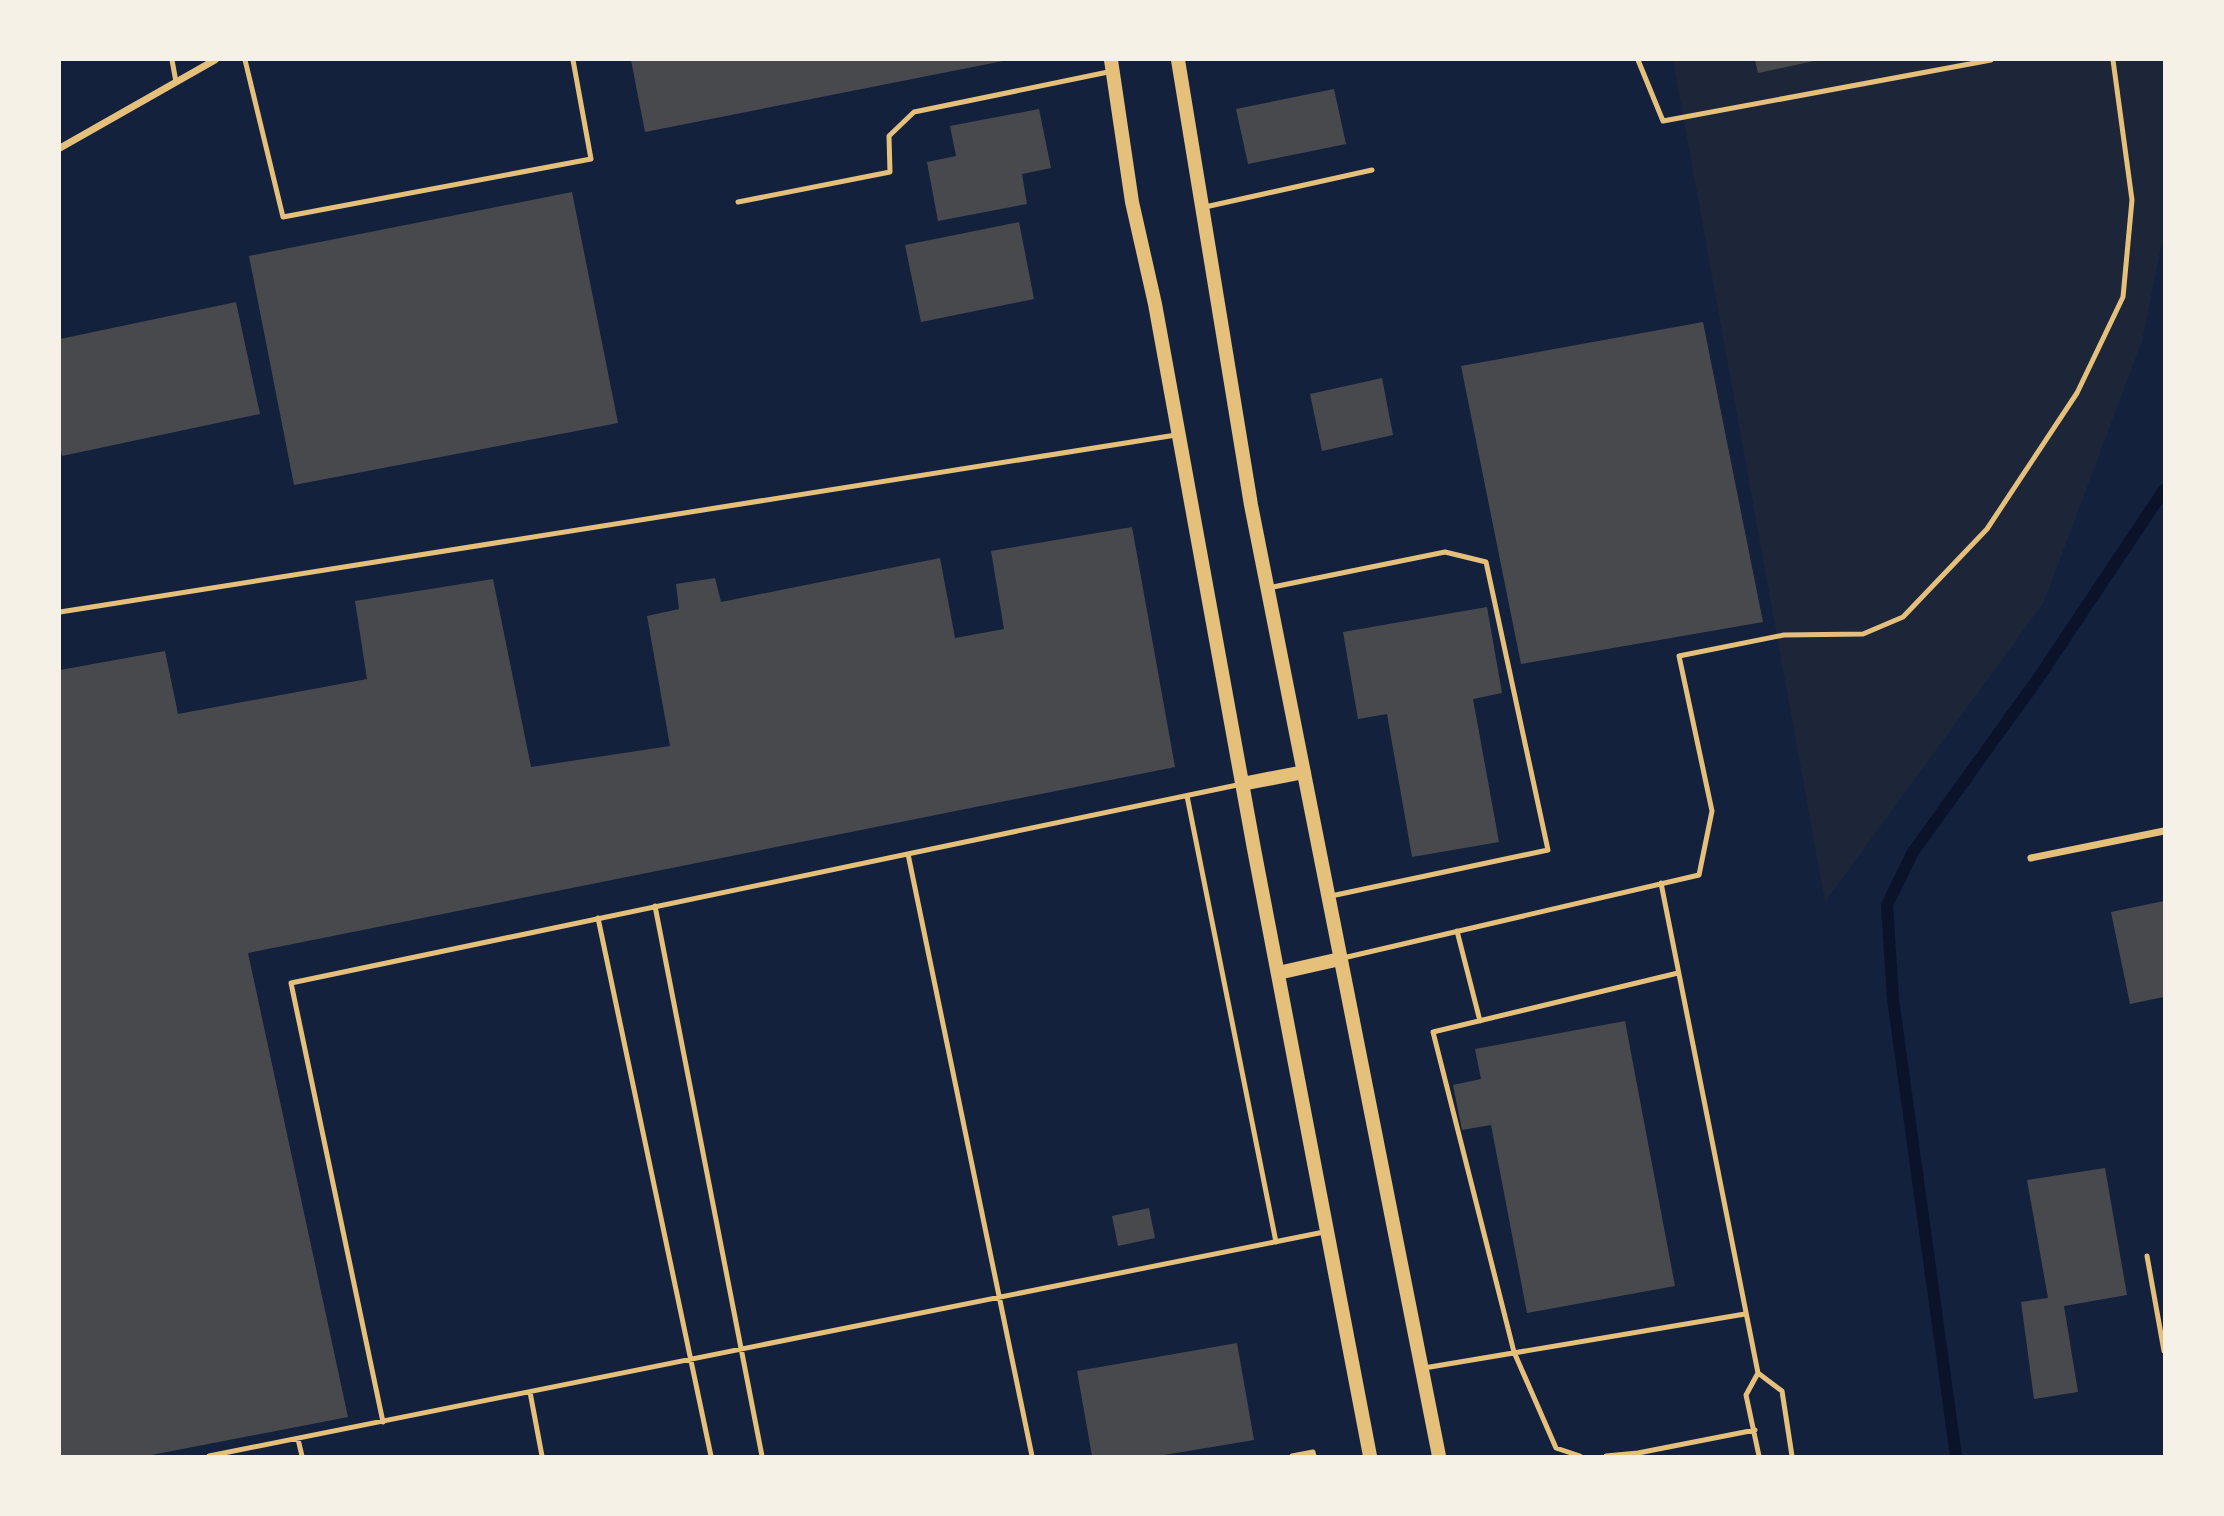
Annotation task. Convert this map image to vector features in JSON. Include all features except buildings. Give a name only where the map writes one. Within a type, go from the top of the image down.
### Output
[{"type":"main road","points":[[1178,60],[1267,588],[1439,1457]]},
{"type":"main road","points":[[1112,65],[1132,202],[1155,304],[1242,784],[1370,1457]]},
{"type":"main road","points":[[1242,784],[1304,772]]},
{"type":"main road","points":[[1278,973],[1340,959]]},
{"type":"street","points":[[60,148],[215,60]]},
{"type":"street","points":[[2031,858],[2165,831]]},
{"type":"lane","points":[[172,60],[176,82]]},
{"type":"lane","points":[[245,60],[283,217],[591,159],[573,60]]},
{"type":"lane","points":[[1638,60],[1663,121],[1991,60]]},
{"type":"lane","points":[[1340,959],[1699,875],[1712,811],[1679,656],[1784,635],[1863,634],[1903,617],[1987,529],[2077,393],[2123,296],[2132,200],[2113,60]]},
{"type":"lane","points":[[738,202],[890,172],[889,136],[914,112],[1112,65]]},
{"type":"lane","points":[[1202,208],[1371,170]]},
{"type":"lane","points":[[60,612],[1178,435]]},
{"type":"lane","points":[[1267,588],[1445,552],[1486,562],[1548,850],[1328,896]]},
{"type":"lane","points":[[383,1422],[290,983],[1242,784]]},
{"type":"lane","points":[[1187,796],[1276,1242]]},
{"type":"lane","points":[[908,854],[1032,1457]]},
{"type":"lane","points":[[1661,883],[1758,1373],[1782,1391],[1792,1457]]},
{"type":"lane","points":[[655,906],[762,1457]]},
{"type":"lane","points":[[598,918],[711,1457]]},
{"type":"lane","points":[[1457,931],[1480,1021]]},
{"type":"lane","points":[[1580,1457],[1556,1448],[1514,1352],[1433,1032],[1678,973]]},
{"type":"lane","points":[[209,1457],[1328,1231]]},
{"type":"lane","points":[[2147,1256],[2165,1351]]},
{"type":"lane","points":[[1421,1368],[1745,1314]]},
{"type":"lane","points":[[1758,1373],[1746,1395],[1759,1457]]},
{"type":"lane","points":[[530,1392],[542,1457]]},
{"type":"lane","points":[[1606,1457],[1755,1430]]},
{"type":"lane","points":[[298,1439],[302,1457]]},
{"type":"lane","points":[[1292,1457],[1313,1452],[1314,1457]]},
{"type":"shaded area","points":[[1673,60],[2164,60],[2164,231],[2142,341],[2044,602],[1825,902]]},
{"type":"waterway","points":[[1956,1456],[1893,999],[1887,905],[1913,852],[2037,680],[2164,490]]}]
